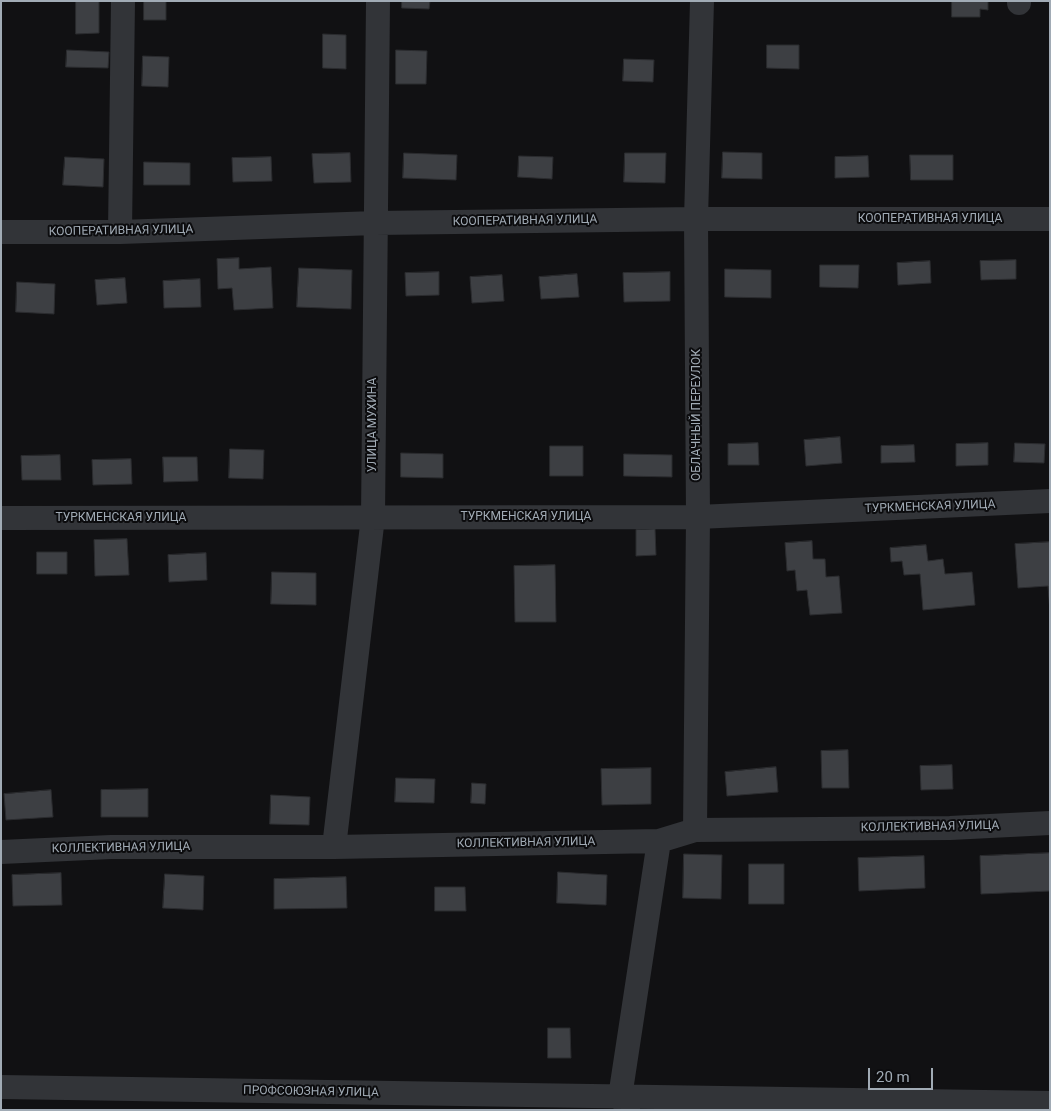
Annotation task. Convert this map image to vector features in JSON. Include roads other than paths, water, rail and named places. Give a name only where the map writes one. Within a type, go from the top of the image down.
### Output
[{"type":"street","points":[[120,232],[123,1]]},
{"type":"street","name":"УЛИЦА МУХИНА","points":[[334,847],[373,517],[378,1]]},
{"type":"street","name":"ОБЛАЧНЫЙ ПЕРЕУЛОК","points":[[695,830],[698,517],[696,219],[702,1]]},
{"type":"street","name":"КООПЕРАТИВНАЯ УЛИЦА","points":[[1,232],[120,232],[375,223],[696,219],[1050,219]]},
{"type":"street","name":"ТУРКМЕНСКАЯ УЛИЦА","points":[[1,518],[698,517],[1050,502]]},
{"type":"street","name":"КОЛЛЕКТИВНАЯ УЛИЦА","points":[[1,852],[111,847],[334,847],[659,841],[695,830],[950,828],[1050,823]]},
{"type":"street","points":[[625,1103],[659,841]]},
{"type":"street","name":"ПРОФСОЮЗНАЯ УЛИЦА","points":[[1,1088],[625,1103],[1050,1103]]}]
